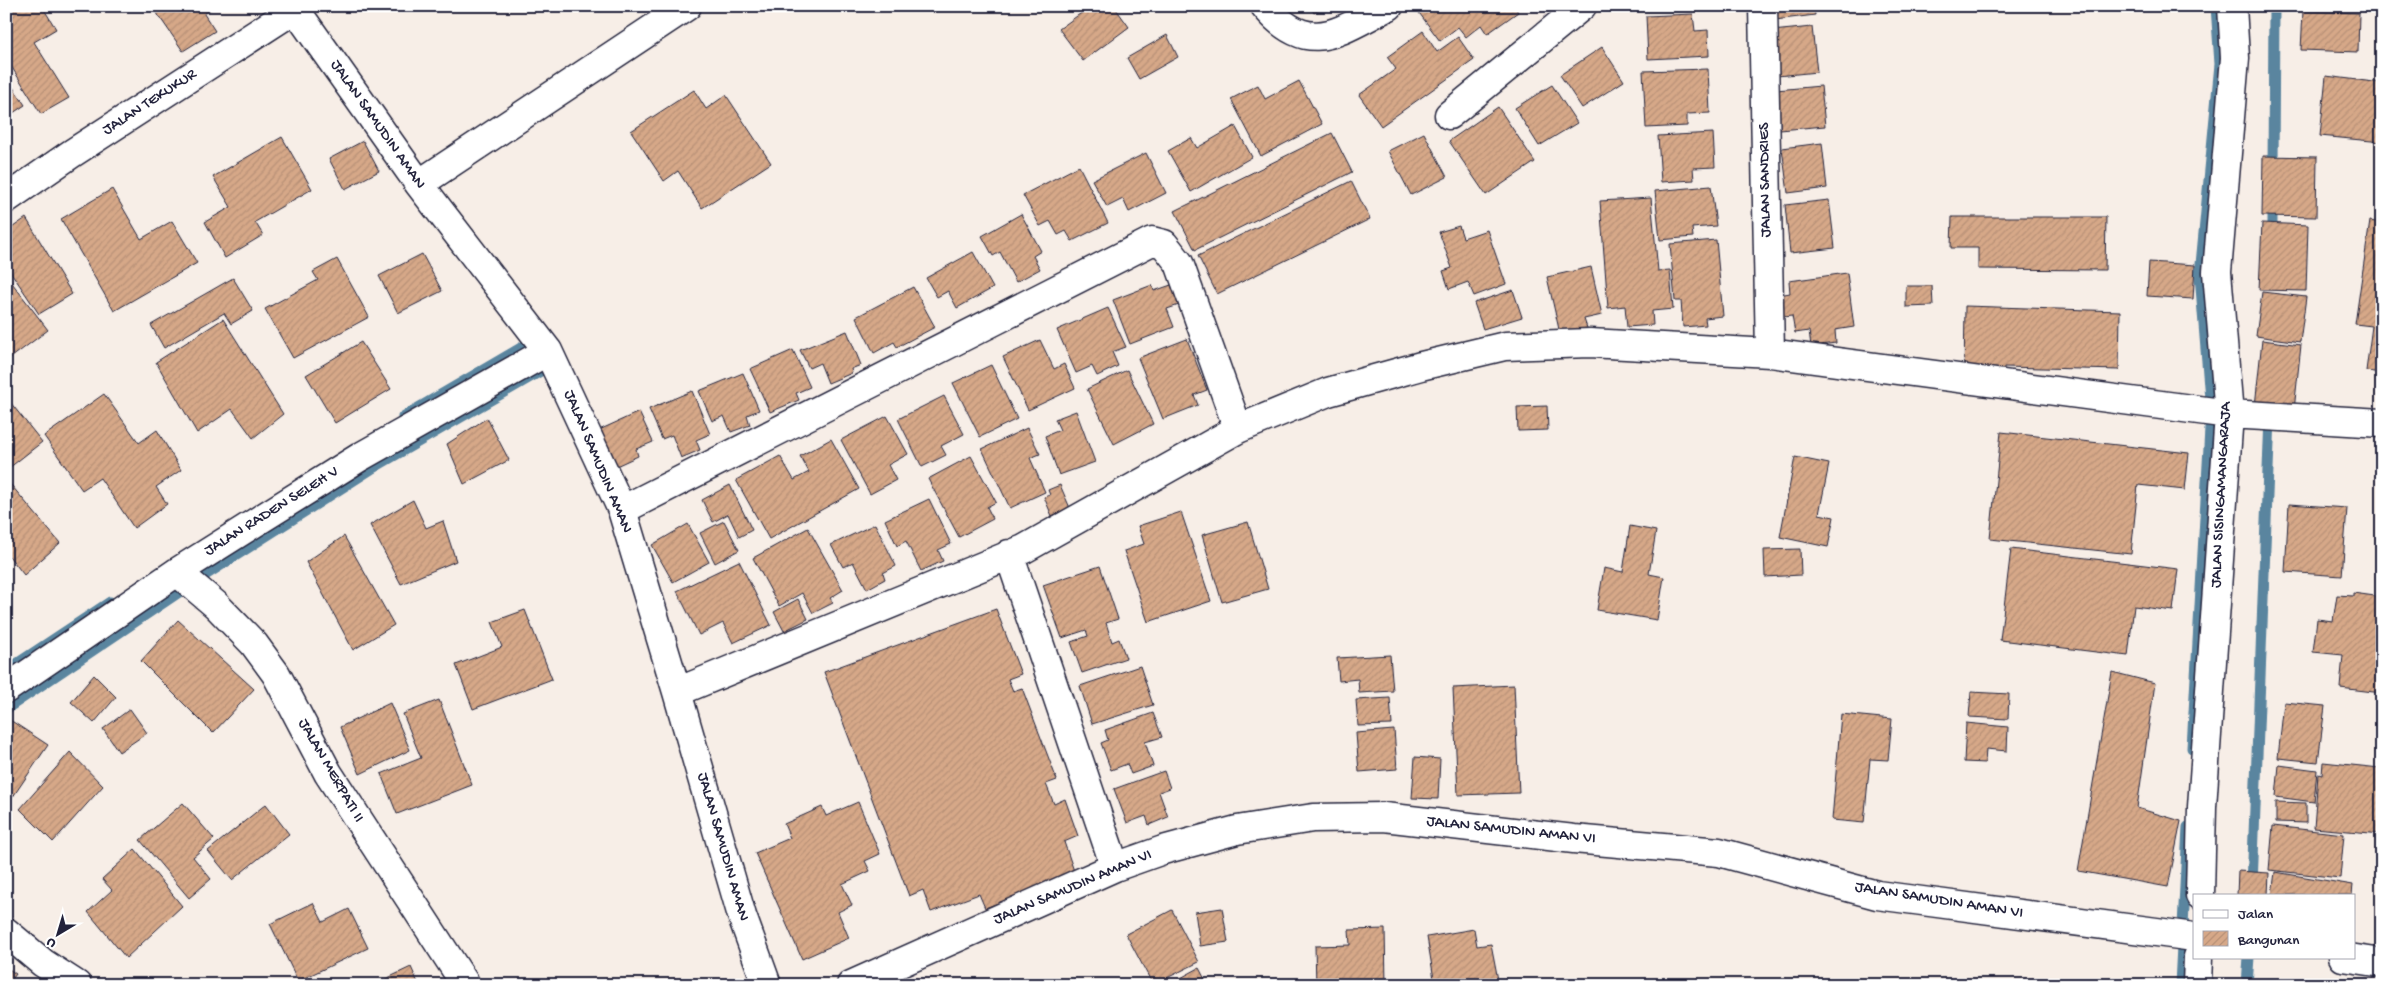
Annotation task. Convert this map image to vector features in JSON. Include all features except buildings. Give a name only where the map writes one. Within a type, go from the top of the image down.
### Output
[{"type":"street","points":[[419,184],[687,6]]},
{"type":"street","points":[[1265,6],[1275,18],[1300,34],[1324,38],[1389,6]]},
{"type":"street","points":[[1449,115],[1582,6]]},
{"type":"street","name":"JALAN SANDRIES","points":[[1763,6],[1770,353]]},
{"type":"street","name":"JALAN SISINGAMANGARAJA","points":[[2200,894],[2202,807],[2229,414],[2217,272],[2235,58],[2232,6]]},
{"type":"street","name":"JALAN SAMUDIN AMAN","points":[[294,8],[419,184],[548,351],[622,510],[678,692],[742,916],[764,984]]},
{"type":"street","name":"JALAN TEKUKUR","points":[[6,200],[71,154],[294,8]]},
{"type":"street","points":[[622,510],[1152,241],[1164,244],[1178,264],[1238,429]]},
{"type":"street","points":[[678,692],[1024,549],[1238,429],[1328,392],[1421,366],[1505,346],[1590,344],[1770,353],[2229,414],[2382,423]]},
{"type":"street","name":"JALAN RADEN SELEH V","points":[[6,689],[177,572],[360,457],[548,351]]},
{"type":"street","points":[[1009,554],[1115,867]]},
{"type":"street","name":"JALAN MERPATI II","points":[[177,572],[216,605],[254,644],[276,674],[328,773],[466,985]]},
{"type":"street","name":"JALAN SAMUDIN AMAN VI","points":[[851,985],[1115,867],[1163,850],[1237,830],[1313,818],[1384,817],[1564,838],[1720,852],[1877,895],[2193,937]]},
{"type":"street","points":[[6,932],[43,963],[77,985]]},
{"type":"street","points":[[2197,985],[2198,958]]},
{"type":"street","points":[[2350,958],[2382,963]]},
{"type":"waterway","points":[[2192,748],[2211,411],[2200,275],[2220,64],[2216,6]]},
{"type":"waterway","points":[[2273,171],[2274,6]]},
{"type":"waterway","points":[[2272,202],[2272,238]]},
{"type":"waterway","points":[[403,417],[526,345]]},
{"type":"waterway","points":[[6,709],[191,584],[371,469],[544,369]]},
{"type":"waterway","points":[[2252,886],[2270,417]]},
{"type":"waterway","points":[[6,671],[110,602]]},
{"type":"waterway","points":[[2180,985],[2188,827]]},
{"type":"waterway","points":[[2247,985],[2249,958]]}]
